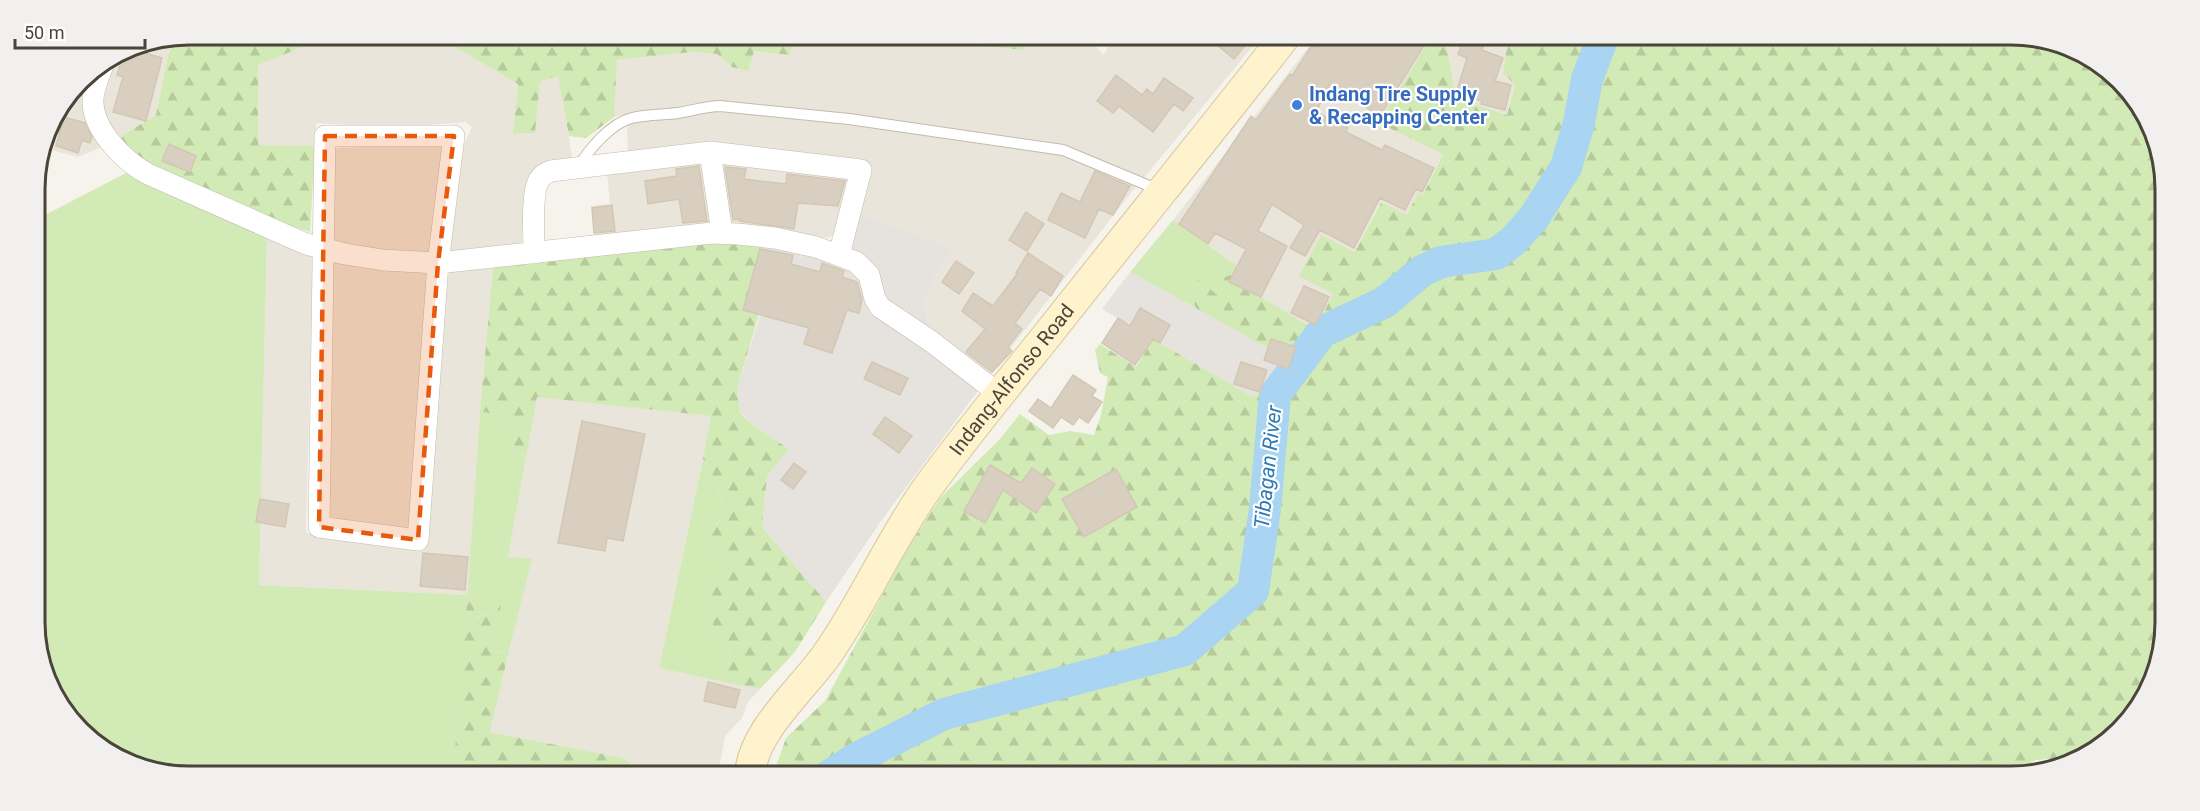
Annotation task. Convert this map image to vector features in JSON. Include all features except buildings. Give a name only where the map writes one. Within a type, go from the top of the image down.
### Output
[{"type":"main road","name":"Indang-Alfonso Road","points":[[746,766],[775,720],[822,661],[847,624],[916,505],[999,394],[1278,45]]},
{"type":"main road","name":"Indang-Alfonso Road","points":[[751,766],[762,740]]},
{"type":"street","points":[[99,77],[93,102],[101,125],[126,160],[148,174],[286,236],[321,249],[382,260],[438,263],[722,233],[774,238],[839,255],[856,262],[868,272],[873,284],[875,299],[882,309],[932,342],[999,394]]},
{"type":"street","points":[[325,136],[454,136],[438,263],[418,540],[319,527],[321,249],[325,136]]},
{"type":"street","points":[[710,152],[722,233]]},
{"type":"street","points":[[534,253],[535,193],[538,182],[546,172],[710,152],[861,170],[839,255]]},
{"type":"lane","points":[[579,168],[596,144],[624,121],[634,117],[682,113],[704,107],[720,106],[849,119],[1063,150],[1162,191]]},
{"type":"highlighted area","points":[[325,136],[454,136],[438,263],[418,540],[319,527]]},
{"type":"shaded area","points":[[308,45],[451,45],[518,84],[513,134],[535,133],[540,82],[559,76],[573,163],[526,187],[521,250],[455,255],[448,246],[457,197],[461,151],[472,127],[465,122],[393,128],[316,123],[315,146],[258,145],[258,65]]},
{"type":"shaded area","points":[[792,45],[964,45],[1024,50],[1026,45],[1097,45],[1097,48],[1104,55],[1109,45],[1254,45],[1143,179],[1064,146],[714,103],[679,111],[647,110],[614,117],[616,60],[693,52],[717,54],[732,67],[753,51],[790,55]]},
{"type":"shaded area","points":[[1310,45],[1426,45],[1380,123],[1443,153],[1423,195],[1418,194],[1407,215],[1380,202],[1355,252],[1321,236],[1334,294],[1315,331],[1261,297],[1229,282],[1237,266],[1173,220]]},
{"type":"shaded area","points":[[1446,45],[1507,45],[1503,73],[1515,84],[1507,115],[1456,98]]},
{"type":"shaded area","points":[[172,46],[168,55],[156,115],[118,138],[101,111],[105,81],[110,68],[117,64],[143,53]]},
{"type":"shaded area","points":[[93,82],[88,119],[100,148],[78,157],[51,150],[64,117]]},
{"type":"shaded area","points":[[711,110],[851,123],[1064,154],[1137,185],[989,376],[928,324],[924,303],[933,279],[951,248],[856,213],[870,167],[628,158],[627,120]]},
{"type":"shaded area","points":[[438,144],[447,152],[434,246],[428,255],[336,244],[328,233],[332,151],[340,148]]},
{"type":"shaded area","points":[[704,157],[713,223],[595,239],[591,206],[610,204],[607,171]]},
{"type":"shaded area","points":[[721,161],[852,173],[834,234],[821,238],[730,225]]},
{"type":"shaded area","points":[[856,213],[952,248],[933,279],[924,303],[928,324],[989,376],[881,521],[826,602],[762,527],[767,476],[789,449],[756,427],[740,412],[737,389],[760,315],[743,310],[762,242],[845,263]]},
{"type":"shaded area","points":[[267,235],[313,253],[306,533],[422,547],[441,286],[451,271],[493,267],[480,411],[468,595],[259,585]]},
{"type":"shaded area","points":[[327,258],[430,274],[409,531],[332,523],[325,516]]},
{"type":"shaded area","points":[[1130,272],[1268,347],[1271,339],[1296,347],[1300,362],[1253,397],[1102,309]]},
{"type":"shaded area","points":[[537,396],[712,416],[659,668],[760,689],[748,702],[742,718],[725,736],[720,766],[633,766],[623,758],[490,732],[531,558],[508,557]]},
{"type":"green space","points":[[180,45],[308,45],[258,65],[258,145],[315,146],[310,232],[279,222],[138,159],[118,138],[156,115],[168,55],[172,46]]},
{"type":"green space","points":[[451,45],[792,45],[790,55],[754,51],[748,71],[732,67],[717,54],[693,52],[617,60],[614,117],[586,138],[569,136],[558,76],[540,82],[535,133],[513,134],[518,84]]},
{"type":"green space","points":[[967,45],[1026,45],[1024,50]]},
{"type":"green space","points":[[1426,45],[1446,45],[1456,98],[1507,115],[1515,85],[1503,73],[1507,45],[2020,45],[2039,48],[2075,60],[2091,69],[2113,87],[2136,117],[2144,134],[2154,170],[2155,631],[2144,677],[2136,694],[2113,724],[2083,747],[2066,755],[2035,760],[2029,765],[2020,766],[776,766],[786,738],[825,701],[909,546],[941,497],[1000,439],[1020,414],[1049,435],[1070,431],[1094,435],[1101,415],[1108,377],[1100,373],[1095,350],[1100,344],[1136,367],[1153,339],[1253,397],[1300,362],[1296,347],[1272,339],[1268,348],[1196,308],[1186,283],[1200,280],[1216,294],[1215,285],[1218,279],[1233,274],[1230,282],[1261,297],[1315,330],[1333,294],[1299,276],[1321,235],[1355,252],[1381,202],[1407,215],[1418,193],[1423,195],[1443,154],[1379,123]]},
{"type":"green space","points":[[128,172],[267,235],[259,585],[468,595],[454,761],[427,766],[180,766],[143,758],[109,742],[81,717],[69,702],[53,668],[45,631],[45,215]]},
{"type":"green space","points":[[1173,220],[1237,266],[1233,274],[1226,276],[1216,295],[1186,283],[1196,308],[1130,272]]},
{"type":"green space","points":[[720,241],[762,242],[743,309],[759,314],[737,389],[740,413],[756,427],[789,449],[767,476],[762,527],[826,602],[795,652],[760,689],[725,682],[730,655],[727,644],[718,640],[704,597],[734,569],[709,539],[724,513],[716,481],[703,459],[711,416],[537,397],[526,458],[513,448],[518,420],[480,411],[493,267]]},
{"type":"green space","points":[[480,411],[518,420],[513,448],[526,458],[508,557],[532,558],[509,651],[494,652],[486,632],[486,613],[474,619],[468,589]]},
{"type":"green space","points":[[703,459],[716,481],[724,513],[709,539],[734,569],[727,644],[730,655],[725,682],[659,668]]},
{"type":"green space","points":[[468,589],[479,591],[475,619],[486,613],[491,602],[501,600],[499,620],[486,632],[494,652],[509,651],[490,732],[623,758],[633,766],[424,766],[454,760]]},
{"type":"waterway","name":"Tibagan River","points":[[845,766],[944,714],[1185,650],[1253,591],[1265,509],[1275,395],[1322,332],[1385,302],[1422,271],[1441,262],[1496,254],[1513,241],[1533,219],[1566,167],[1579,123],[1587,79],[1600,45]]},
{"type":"place","name":"Indang Tire Supply & Recapping Center","points":[[1297,105]]}]
